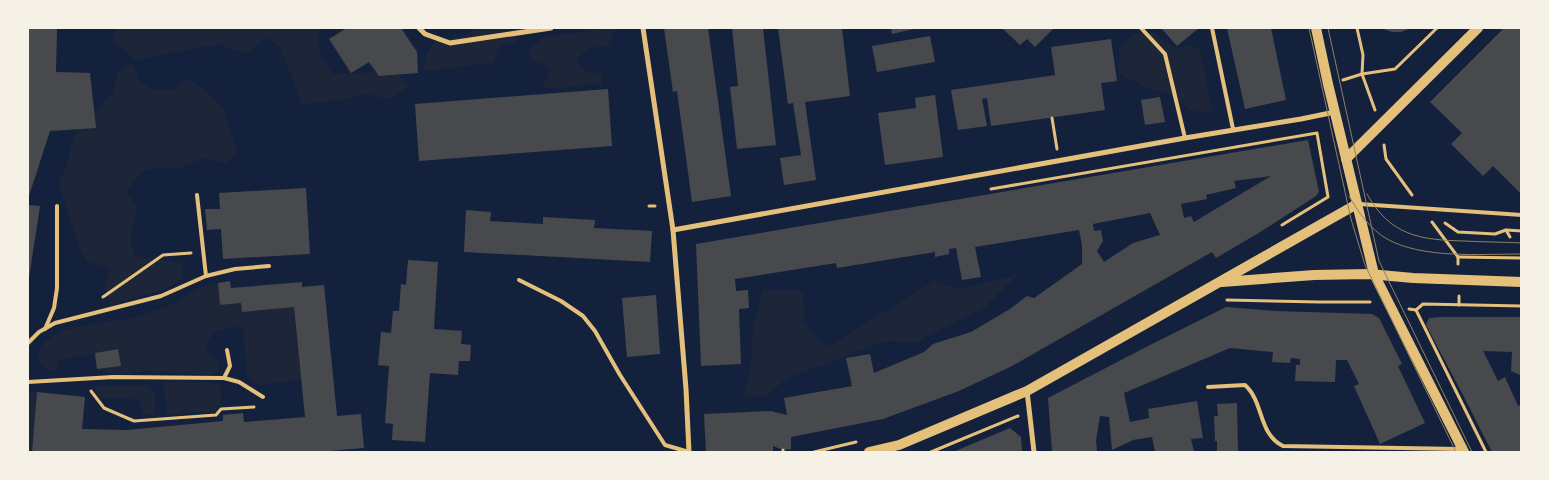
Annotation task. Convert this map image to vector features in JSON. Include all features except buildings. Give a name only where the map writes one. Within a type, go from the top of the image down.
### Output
[{"type":"main road","points":[[1316,28],[1374,274],[1463,451]]},
{"type":"main road","points":[[1346,159],[1478,28]]},
{"type":"main road","points":[[868,452],[899,445],[1027,391],[1357,204]]},
{"type":"main road","points":[[1218,282],[1314,275],[1374,274],[1414,278],[1522,282]]},
{"type":"street","points":[[419,28],[425,34],[450,43],[551,28]]},
{"type":"street","points":[[643,28],[672,230],[686,389],[689,452]]},
{"type":"street","points":[[672,230],[1335,112]]},
{"type":"street","points":[[1027,391],[1034,452]]},
{"type":"lane","points":[[1141,28],[1165,54],[1185,138]]},
{"type":"lane","points":[[1212,28],[1233,129]]},
{"type":"lane","points":[[197,195],[206,276]]},
{"type":"lane","points":[[1357,204],[1522,215]]},
{"type":"lane","points":[[45,329],[54,308],[57,288],[57,206]]},
{"type":"lane","points":[[28,343],[40,332],[55,323],[161,296],[206,276],[236,269],[268,266]]},
{"type":"lane","points":[[519,280],[561,301],[583,316],[595,331],[620,375],[665,445],[689,452]]},
{"type":"lane","points":[[224,378],[230,366],[227,350]]},
{"type":"lane","points":[[28,382],[113,377],[224,378],[239,382],[263,397]]},
{"type":"lane","points":[[1208,387],[1245,385],[1252,392],[1268,434],[1274,441],[1283,446],[1463,451]]},
{"type":"path","points":[[1357,28],[1363,55],[1362,74],[1395,69],[1437,28]]},
{"type":"path","points":[[1052,118],[1057,149]]},
{"type":"path","points":[[1280,227],[1328,197],[1317,133]]},
{"type":"path","points":[[1384,144],[1386,159],[1458,257],[1522,258]]},
{"type":"path","points":[[1510,237],[1506,230],[1522,231]]},
{"type":"path","points":[[88,314],[98,300],[163,255],[203,252]]},
{"type":"path","points":[[1223,300],[1371,302],[1376,304]]},
{"type":"path","points":[[1486,452],[1416,310],[1423,304],[1522,306]]},
{"type":"path","points":[[82,380],[104,408],[134,421],[216,415],[221,409],[254,407]]},
{"type":"path","points":[[931,452],[1023,414]]},
{"type":"path","points":[[814,452],[861,441]]},
{"type":"shaded area","points":[[117,28],[318,28],[320,55],[333,74],[363,73],[392,68],[409,86],[389,99],[366,94],[302,105],[281,48],[267,37],[245,54],[219,44],[136,60],[112,40]]},
{"type":"shaded area","points":[[476,28],[515,28],[517,42],[499,46],[493,63],[423,71],[427,53],[438,38],[463,36]]},
{"type":"shaded area","points":[[602,28],[615,29],[608,46],[590,48],[575,60],[586,71],[601,74],[602,85],[587,84],[566,88],[543,88],[550,67],[534,61],[528,50],[546,36],[571,34]]},
{"type":"shaded area","points":[[1154,33],[1179,49],[1189,44],[1200,49],[1212,110],[1202,113],[1191,110],[1169,94],[1144,87],[1119,73],[1119,47],[1135,34]]},
{"type":"shaded area","points":[[133,64],[139,81],[151,89],[173,90],[188,79],[203,89],[223,108],[237,152],[227,164],[204,158],[176,169],[144,170],[126,191],[137,207],[130,240],[134,255],[146,259],[182,263],[182,278],[166,289],[111,305],[105,288],[109,267],[87,262],[78,244],[59,182],[66,168],[73,139],[84,121],[96,112],[113,92],[118,71]]},
{"type":"shaded area","points":[[1017,275],[984,308],[916,342],[884,341],[786,379],[765,397],[744,395],[751,366],[753,328],[762,291],[803,291],[804,323],[826,348],[934,281],[960,289]]},
{"type":"shaded area","points":[[218,283],[220,305],[241,303],[294,307],[301,379],[262,385],[253,383],[247,374],[243,326],[224,329],[211,337],[205,349],[211,357],[219,361],[218,371],[211,375],[148,371],[120,375],[97,369],[120,366],[118,349],[57,361],[56,371],[49,370],[41,365],[37,354],[42,345],[51,337],[64,331],[91,324],[135,318],[181,301],[195,290]]},
{"type":"shaded area","points":[[169,382],[213,383],[221,386],[221,405],[215,405],[217,411],[167,414],[164,384]]},
{"type":"shaded area","points":[[148,385],[155,392],[155,414],[143,415],[140,401],[126,398],[100,399],[94,386]]},
{"type":"shaded area","points":[[28,392],[37,392],[32,452],[28,452]]},
{"type":"tram line","points":[[1309,28],[1351,219],[1365,265],[1456,452]]},
{"type":"tram line","points":[[1328,28],[1379,261],[1472,452]]},
{"type":"tram line","points":[[1367,194],[1386,219],[1396,227],[1420,237],[1522,243]]},
{"type":"tram line","points":[[1349,196],[1370,226],[1387,239],[1401,245],[1435,253],[1471,255],[1522,254]]}]
